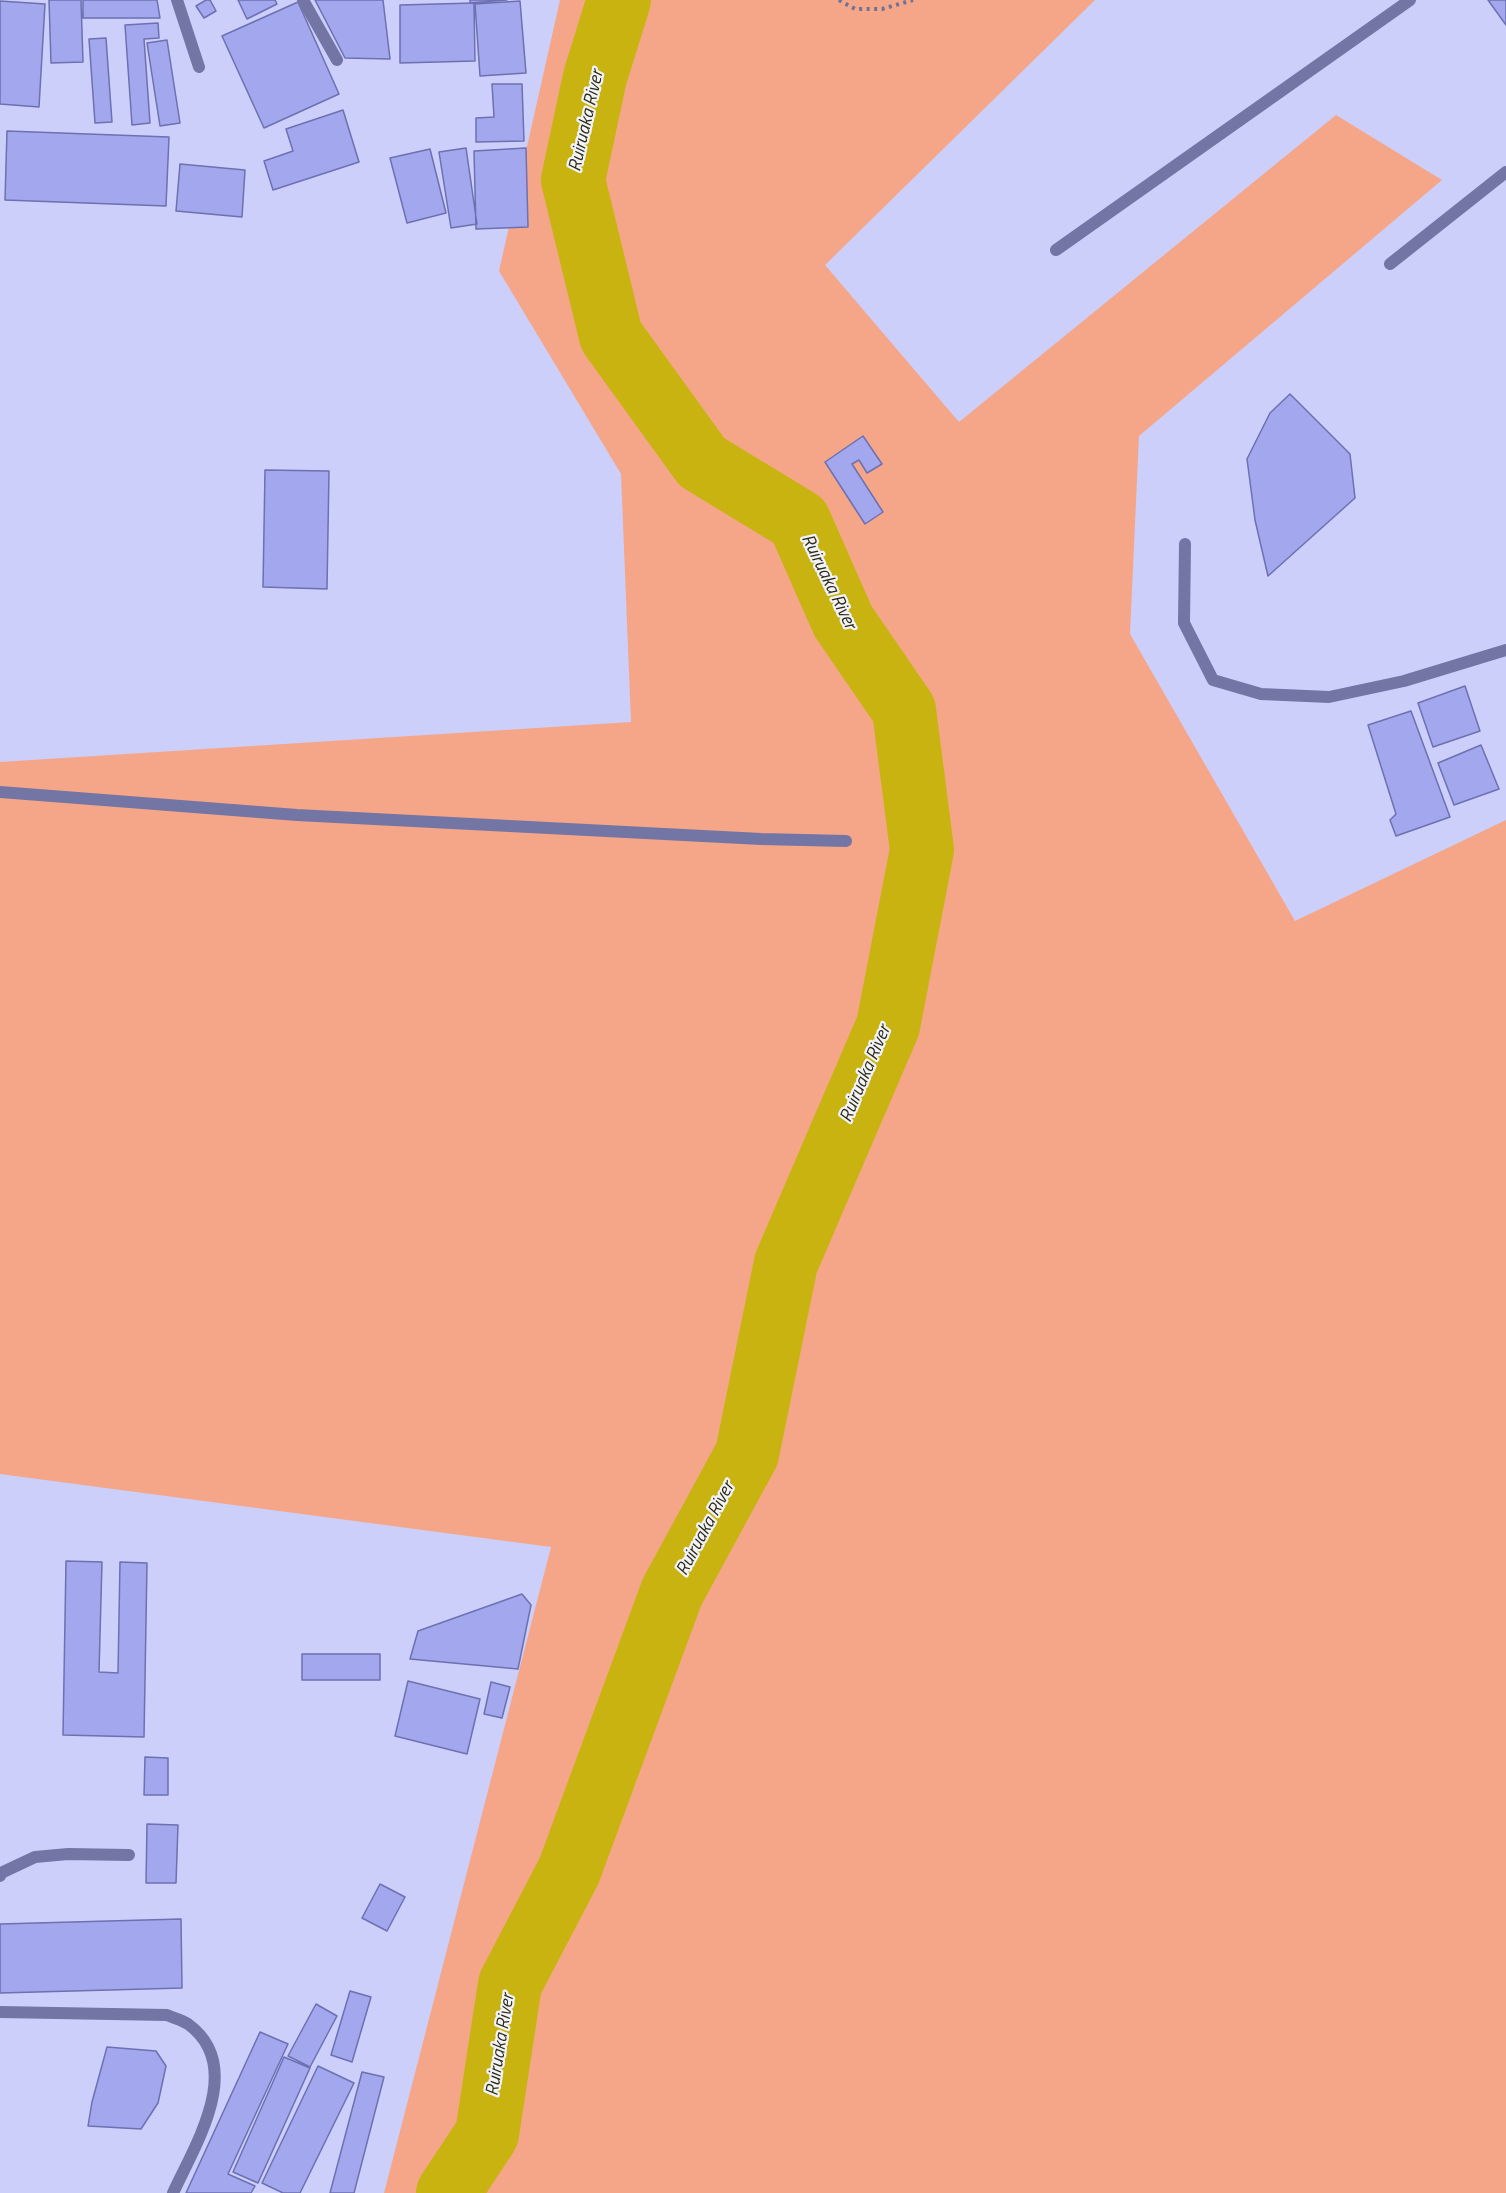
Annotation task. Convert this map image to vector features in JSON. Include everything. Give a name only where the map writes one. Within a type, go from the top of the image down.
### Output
[{"type":"street","points":[[177,0],[199,67]]},
{"type":"street","points":[[303,0],[337,60]]},
{"type":"street","points":[[1056,250],[1410,0]]},
{"type":"street","points":[[1390,264],[1506,172]]},
{"type":"street","points":[[1185,544],[1184,624],[1213,680],[1261,694],[1329,697],[1404,681],[1506,650]]},
{"type":"street","points":[[0,792],[297,815],[762,839],[846,841]]},
{"type":"street","points":[[0,1876],[1,1873],[35,1857],[68,1854],[129,1856]]},
{"type":"street","points":[[0,2012],[167,2015],[187,2023],[200,2034],[213,2058],[216,2080],[212,2106],[174,2193]]},
{"type":"path","points":[[839,0],[855,9],[882,9],[913,0]]},
{"type":"shaded area","points":[[560,0],[1095,0],[825,265],[959,422],[1336,115],[1442,180],[1139,436],[1130,634],[1295,921],[1506,820],[1506,2193],[384,2193],[551,1547],[0,1474],[0,762],[631,722],[621,474],[499,271]]},
{"type":"building","points":[[49,0],[81,0],[83,62],[51,63]]},
{"type":"building","points":[[83,0],[157,0],[160,18],[83,18]]},
{"type":"building","points":[[210,0],[216,11],[204,18],[196,6]]},
{"type":"building","points":[[238,0],[275,0],[277,4],[247,19]]},
{"type":"building","points":[[315,0],[383,0],[390,59],[345,58]]},
{"type":"building","points":[[470,0],[507,0],[470,3]]},
{"type":"building","points":[[1488,0],[1506,0],[1506,25]]},
{"type":"building","points":[[0,1],[45,4],[39,107],[0,104]]},
{"type":"building","points":[[520,1],[526,73],[480,76],[475,4]]},
{"type":"building","points":[[298,2],[339,94],[264,128],[222,36]]},
{"type":"building","points":[[474,3],[475,61],[400,63],[400,5]]},
{"type":"building","points":[[158,23],[159,38],[144,39],[150,123],[132,125],[125,25]]},
{"type":"building","points":[[106,38],[112,122],[95,123],[89,39]]},
{"type":"building","points":[[167,40],[180,123],[160,126],[147,43]]},
{"type":"building","points":[[492,84],[522,84],[524,141],[476,142],[476,118],[494,117]]},
{"type":"building","points":[[343,110],[359,162],[273,190],[264,161],[293,151],[286,129]]},
{"type":"building","points":[[7,131],[169,137],[166,206],[5,200]]},
{"type":"building","points":[[466,148],[477,224],[451,228],[439,152]]},
{"type":"building","points":[[526,148],[528,227],[476,229],[474,151]]},
{"type":"building","points":[[430,149],[446,213],[407,223],[390,158]]},
{"type":"building","points":[[180,164],[245,170],[242,217],[176,211]]},
{"type":"building","points":[[1290,394],[1350,454],[1355,498],[1268,576],[1255,520],[1247,459],[1270,413]]},
{"type":"building","points":[[863,436],[882,464],[867,473],[859,460],[852,464],[883,512],[865,524],[825,462]]},
{"type":"building","points":[[265,470],[329,471],[327,589],[263,587]]},
{"type":"building","points":[[1465,686],[1480,731],[1433,747],[1418,703]]},
{"type":"building","points":[[1411,711],[1450,817],[1396,836],[1390,820],[1396,814],[1368,725]]},
{"type":"building","points":[[1481,745],[1499,789],[1454,805],[1438,763]]},
{"type":"building","points":[[66,1561],[102,1562],[99,1672],[118,1673],[120,1562],[147,1563],[144,1737],[63,1735]]},
{"type":"building","points":[[522,1594],[531,1605],[518,1669],[410,1659],[418,1631]]},
{"type":"building","points":[[302,1654],[380,1654],[380,1680],[302,1680]]},
{"type":"building","points":[[408,1681],[480,1699],[467,1754],[395,1736]]},
{"type":"building","points":[[491,1682],[510,1687],[502,1718],[484,1714]]},
{"type":"building","points":[[145,1757],[168,1758],[168,1795],[144,1795]]},
{"type":"building","points":[[147,1824],[178,1825],[176,1883],[146,1883]]},
{"type":"building","points":[[380,1884],[405,1897],[387,1931],[362,1918]]},
{"type":"building","points":[[181,1919],[182,1988],[0,1993],[0,1924]]},
{"type":"building","points":[[350,1991],[371,1997],[352,2062],[331,2055]]},
{"type":"building","points":[[316,2004],[337,2016],[310,2067],[288,2056]]},
{"type":"building","points":[[260,2032],[288,2044],[228,2174],[255,2186],[251,2193],[186,2193]]},
{"type":"building","points":[[107,2047],[156,2051],[166,2066],[158,2103],[141,2129],[88,2126]]},
{"type":"building","points":[[284,2057],[310,2068],[258,2183],[233,2172]]},
{"type":"building","points":[[318,2066],[354,2083],[300,2193],[283,2193],[262,2183]]},
{"type":"building","points":[[362,2072],[384,2077],[354,2193],[330,2193]]},
{"type":"waterway","name":"Ruiruaka River","points":[[448,2193],[487,2134],[510,1984],[569,1871],[672,1592],[747,1454],[786,1263],[888,1026],[922,850],[904,710],[843,621],[799,521],[702,462],[611,336],[573,180],[595,77],[619,0]]}]
